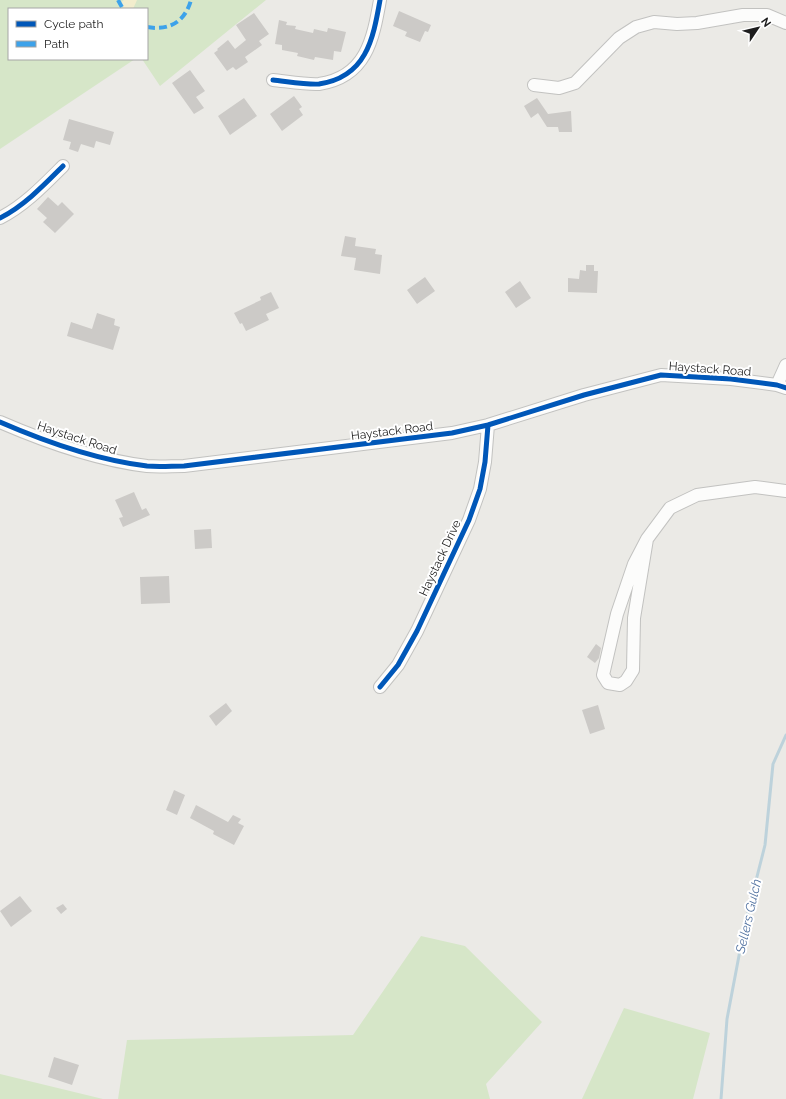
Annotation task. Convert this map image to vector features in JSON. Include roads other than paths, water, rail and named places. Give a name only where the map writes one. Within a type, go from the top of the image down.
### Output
[{"type":"street","points":[[273,80],[318,84],[337,79],[354,68],[368,50],[375,29],[380,0]]},
{"type":"street","points":[[534,85],[559,88],[576,83],[618,38],[636,27],[654,22],[676,24],[697,23],[743,15],[767,15],[786,23]]},
{"type":"street","points":[[0,218],[27,199],[63,166]]},
{"type":"street","points":[[782,387],[786,365]]},
{"type":"street","name":"Haystack Road","points":[[0,422],[85,453],[118,461],[148,466],[184,466],[452,433],[488,425],[660,375],[730,379],[782,387]]},
{"type":"street","name":"Haystack Drive","points":[[380,687],[398,665],[418,631],[469,520],[480,489],[485,462],[488,425]]},
{"type":"street","points":[[647,540],[634,618],[633,670],[626,681],[620,685],[608,683],[603,675],[617,614],[634,564],[647,540],[670,508],[697,495],[755,487],[786,491]]},
{"type":"waterway","name":"Sellers Gulch","points":[[721,1099],[727,1019],[745,924],[765,845],[773,764],[786,735]]}]
